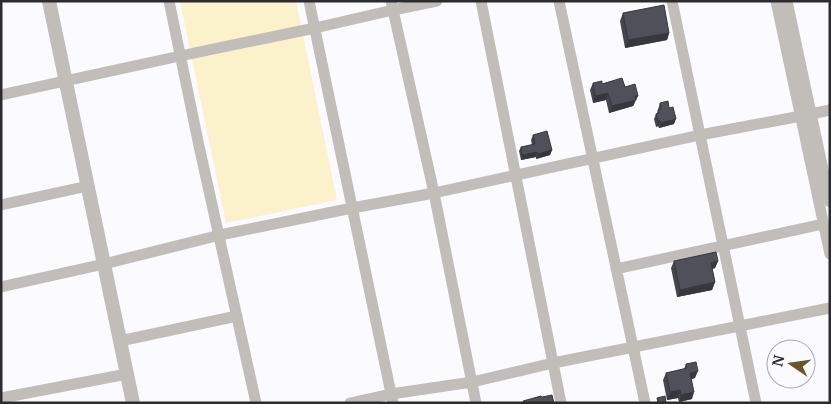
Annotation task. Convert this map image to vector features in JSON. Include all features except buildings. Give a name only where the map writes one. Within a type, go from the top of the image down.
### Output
[{"type":"street","points":[[49,1],[133,403]]},
{"type":"street","points":[[169,1],[256,403]]},
{"type":"street","points":[[309,1],[392,398]]},
{"type":"street","points":[[1,95],[315,28],[392,5],[437,1]]},
{"type":"street","points":[[481,1],[561,403]]},
{"type":"street","points":[[559,1],[645,403]]},
{"type":"street","points":[[672,1],[756,403]]},
{"type":"street","points":[[776,1],[830,202]]},
{"type":"street","points":[[787,1],[823,224],[830,254]]},
{"type":"street","points":[[392,5],[434,193],[476,403]]},
{"type":"street","points":[[1,287],[220,235],[434,193],[592,158],[830,110]]},
{"type":"street","points":[[1,205],[88,186]]},
{"type":"street","points":[[616,269],[823,224]]},
{"type":"street","points":[[350,403],[392,398],[830,308]]},
{"type":"street","points":[[120,340],[237,316]]},
{"type":"street","points":[[1,398],[127,374]]},
{"type":"sand","points":[[180,1],[296,1],[337,200],[226,223]]}]
